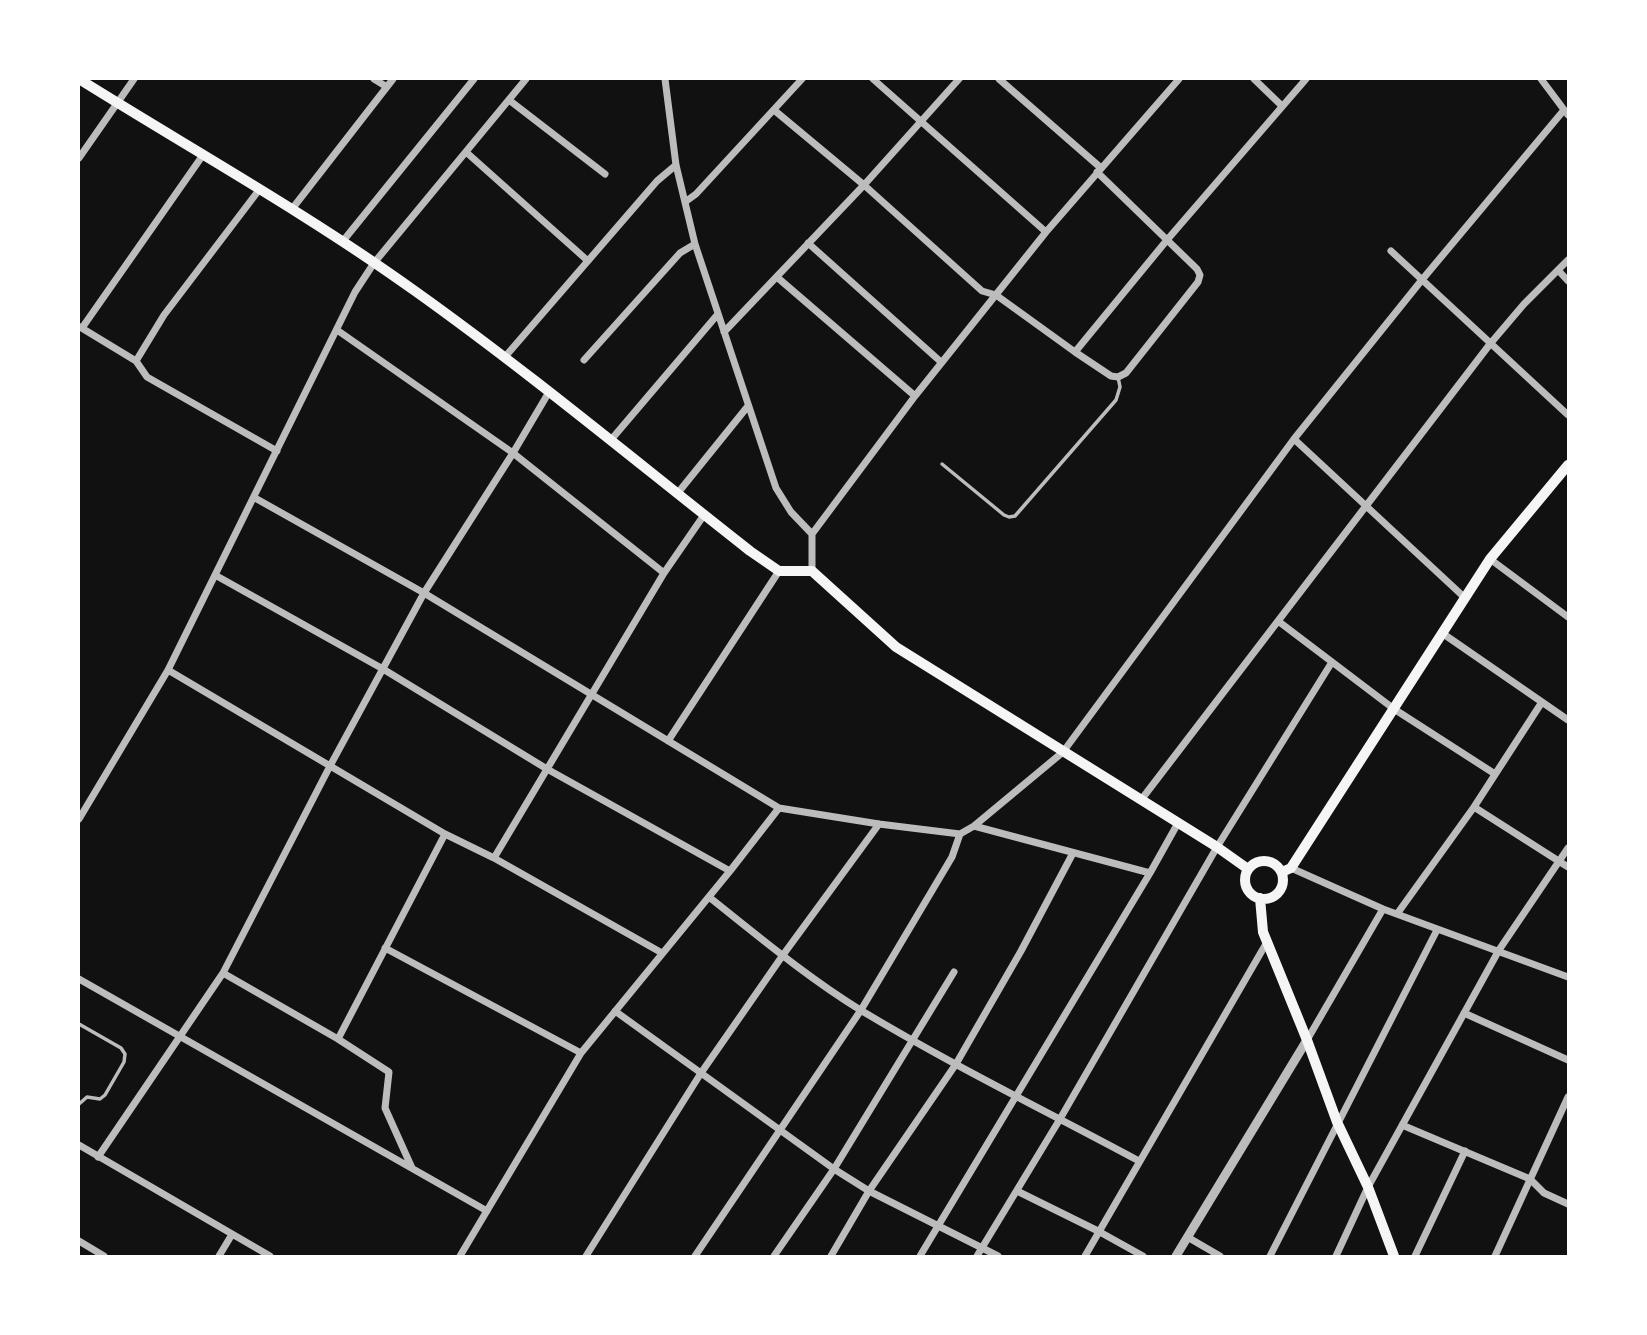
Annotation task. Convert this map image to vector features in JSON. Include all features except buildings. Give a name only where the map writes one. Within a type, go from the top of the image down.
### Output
[{"type":"main road","points":[[79,79],[374,262],[504,358],[779,571],[812,571],[896,648],[1217,847],[1248,869]]},
{"type":"main road","points":[[1286,870],[1266,860],[1256,862],[1248,869],[1245,884],[1251,893],[1260,898],[1272,898],[1277,894],[1283,884],[1286,870],[1394,709],[1464,597],[1490,559],[1568,465]]},
{"type":"main road","points":[[1260,898],[1262,928],[1267,942],[1337,1122],[1368,1186],[1394,1256]]},
{"type":"street","points":[[79,158],[134,79]]},
{"type":"street","points":[[374,79],[387,88]]},
{"type":"street","points":[[292,209],[393,79]]},
{"type":"street","points":[[343,241],[474,79]]},
{"type":"street","points":[[79,819],[168,670],[355,292],[374,262],[526,79]]},
{"type":"street","points":[[665,79],[676,165],[695,244],[776,488],[790,512],[812,534]]},
{"type":"street","points":[[685,202],[696,194],[802,79]]},
{"type":"street","points":[[873,79],[1046,232]]},
{"type":"street","points":[[724,332],[864,186],[958,79]]},
{"type":"street","points":[[774,110],[982,291],[996,295],[1075,352],[1111,376],[1118,377],[1126,373],[1198,282],[1200,275],[1099,170],[999,79]]},
{"type":"street","points":[[812,571],[812,534],[915,396],[1046,232],[1179,79]]},
{"type":"street","points":[[1254,79],[1282,106]]},
{"type":"street","points":[[1075,352],[1167,240],[1306,79]]},
{"type":"street","points":[[255,498],[424,593],[779,808],[960,834],[975,826],[1063,752],[1294,439],[1421,281],[1566,113],[1541,79]]},
{"type":"street","points":[[509,100],[605,174]]},
{"type":"street","points":[[466,152],[588,261]]},
{"type":"street","points":[[204,155],[81,327],[136,361],[147,377],[277,450]]},
{"type":"street","points":[[504,358],[657,181],[676,165]]},
{"type":"street","points":[[136,361],[164,315],[259,190]]},
{"type":"street","points":[[808,243],[942,362]]},
{"type":"street","points":[[584,360],[680,253],[695,244]]},
{"type":"street","points":[[1391,251],[1568,415]]},
{"type":"street","points":[[1141,800],[1490,344],[1568,260]]},
{"type":"street","points":[[1558,270],[1568,281]]},
{"type":"street","points":[[778,278],[915,396]]},
{"type":"street","points":[[610,441],[719,314]]},
{"type":"street","points":[[337,330],[513,453],[664,573]]},
{"type":"street","points":[[98,1157],[223,973],[330,766],[424,593],[513,453],[548,392]]},
{"type":"street","points":[[677,494],[748,406]]},
{"type":"street","points":[[1294,439],[1464,597]]},
{"type":"street","points":[[494,858],[664,573],[704,515]]},
{"type":"street","points":[[1490,559],[1568,617]]},
{"type":"street","points":[[668,741],[779,571]]},
{"type":"street","points":[[215,575],[383,669],[547,769],[730,871]]},
{"type":"street","points":[[1278,621],[1394,709],[1495,775]]},
{"type":"street","points":[[1442,633],[1568,720]]},
{"type":"street","points":[[977,1256],[1060,1119],[1217,847],[1332,662]]},
{"type":"street","points":[[168,670],[445,834],[494,858],[662,953]]},
{"type":"street","points":[[1397,914],[1474,807],[1542,702]]},
{"type":"street","points":[[1474,807],[1568,867]]},
{"type":"street","points":[[460,1256],[581,1053],[779,808]]},
{"type":"street","points":[[920,1256],[1178,823]]},
{"type":"street","points":[[586,1256],[701,1073],[879,824]]},
{"type":"street","points":[[975,826],[1150,873]]},
{"type":"street","points":[[338,1039],[445,834]]},
{"type":"street","points":[[695,1256],[861,1010],[952,857],[960,834]]},
{"type":"street","points":[[1336,1256],[1368,1186],[1499,950],[1568,848]]},
{"type":"street","points":[[831,1256],[869,1191],[956,1064],[1073,853]]},
{"type":"street","points":[[1286,870],[1437,930],[1499,950],[1568,977]]},
{"type":"street","points":[[709,897],[783,955],[861,1010],[956,1064],[1139,1161]]},
{"type":"street","points":[[1176,1256],[1383,909]]},
{"type":"street","points":[[1270,1256],[1437,930]]},
{"type":"street","points":[[1085,1256],[1267,942]]},
{"type":"street","points":[[385,948],[581,1053]]},
{"type":"street","points":[[774,1256],[834,1169],[954,972]]},
{"type":"street","points":[[223,973],[390,1072],[385,1108],[413,1170]]},
{"type":"street","points":[[79,979],[486,1211]]},
{"type":"street","points":[[615,1011],[834,1169],[869,1191],[998,1256]]},
{"type":"street","points":[[1464,1013],[1568,1060]]},
{"type":"street","points":[[1495,1256],[1568,1097]]},
{"type":"street","points":[[1402,1125],[1530,1179],[1544,1193],[1568,1204]]},
{"type":"street","points":[[79,1145],[231,1236],[270,1256]]},
{"type":"street","points":[[1415,1256],[1465,1151]]},
{"type":"street","points":[[1017,1191],[1143,1256]]},
{"type":"street","points":[[219,1256],[231,1236]]},
{"type":"street","points":[[1189,1238],[1220,1256]]},
{"type":"street","points":[[79,1241],[104,1256]]},
{"type":"lane","points":[[942,464],[1004,514],[1015,516],[1116,400],[1120,387],[1118,377]]},
{"type":"lane","points":[[79,1024],[121,1048],[125,1054],[124,1062],[105,1095],[100,1099],[87,1097],[79,1104]]}]
